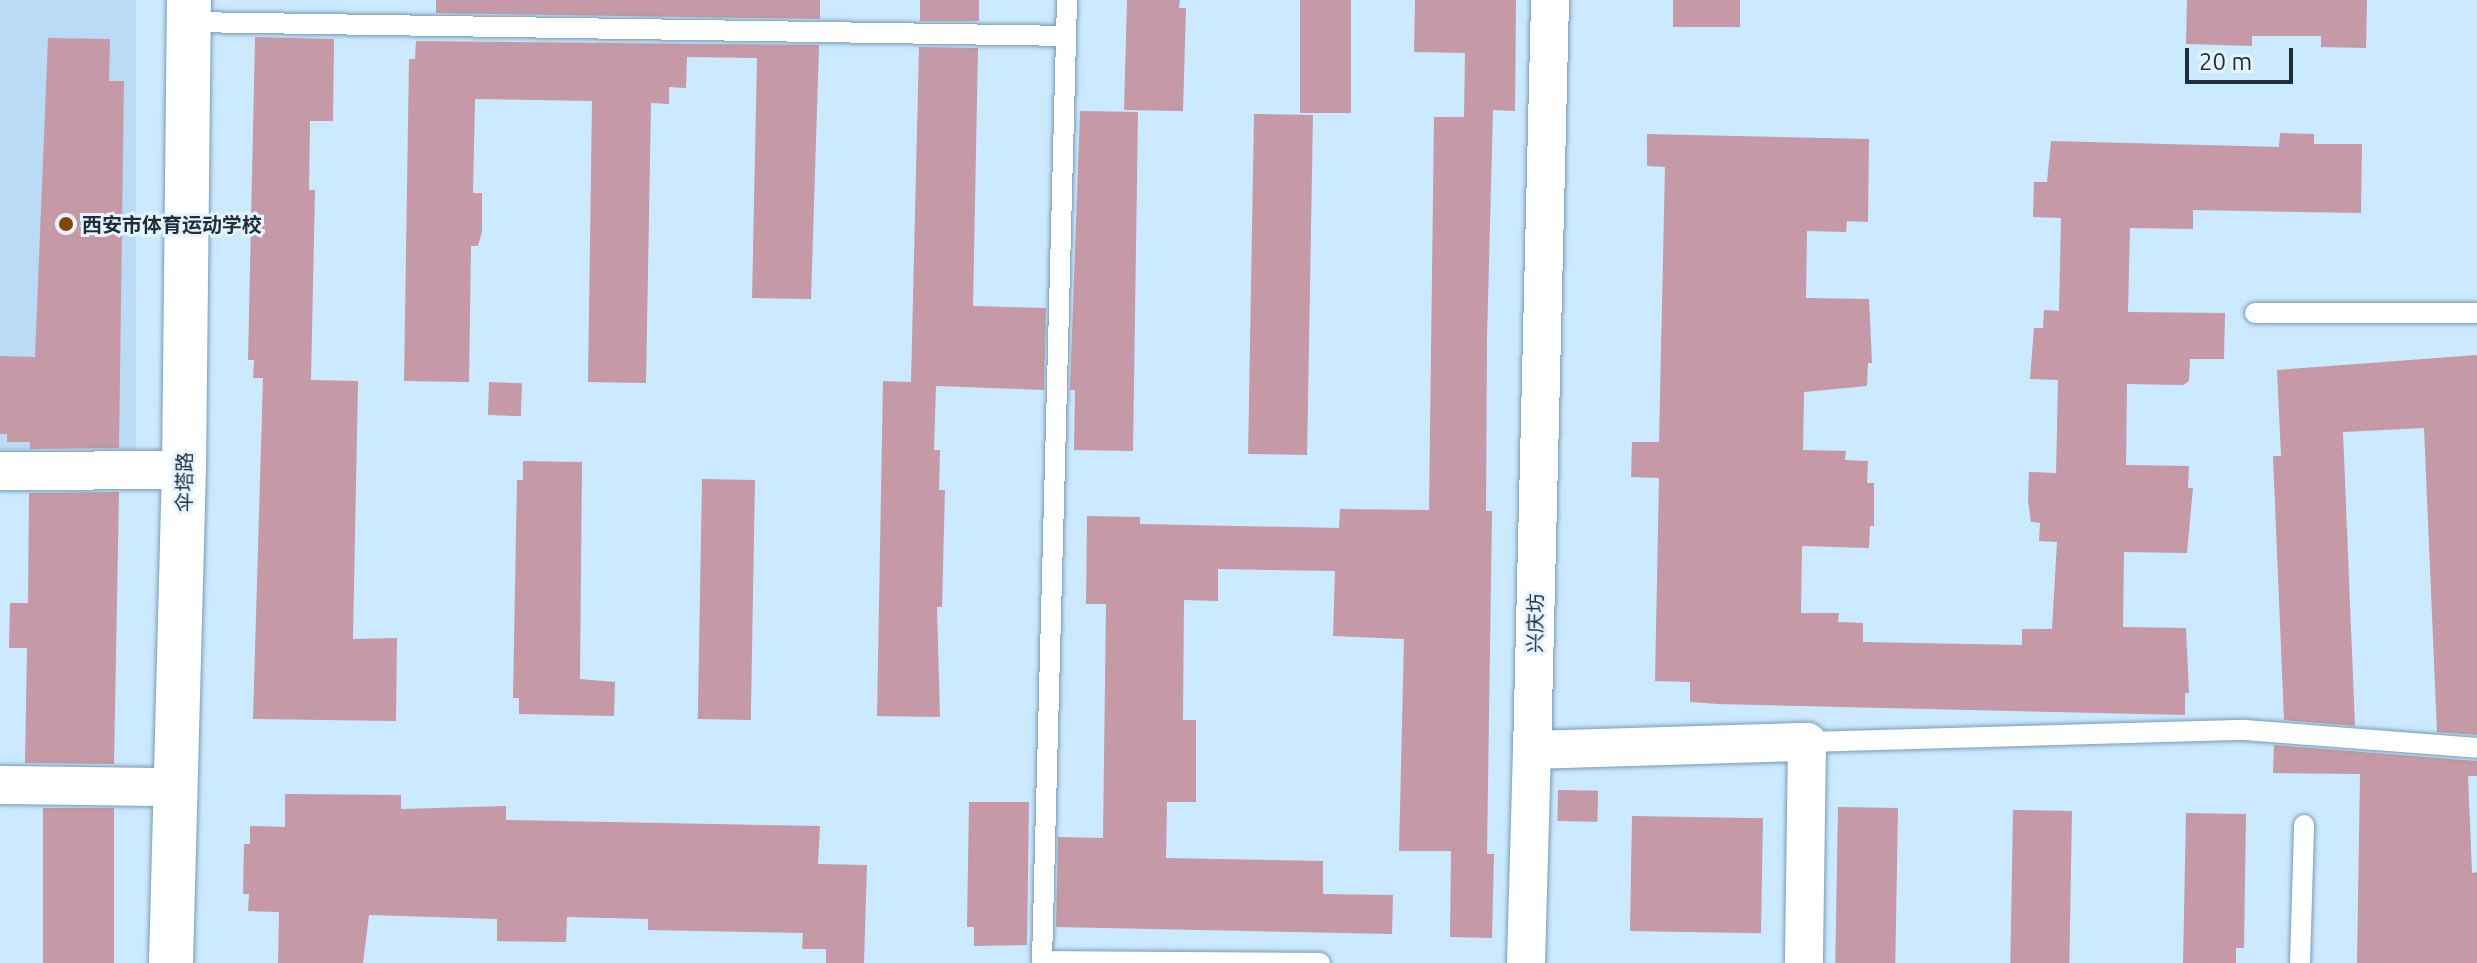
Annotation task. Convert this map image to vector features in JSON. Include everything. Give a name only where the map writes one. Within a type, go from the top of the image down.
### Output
[{"type":"street","name":"兴庆坊","points":[[1526,963],[1550,0]]},
{"type":"street","name":"伞塔路","points":[[171,963],[184,470],[189,11]]},
{"type":"street","points":[[0,471],[184,470]]},
{"type":"street","points":[[1532,750],[1807,742],[1804,963]]},
{"type":"street","points":[[0,785],[176,787]]},
{"type":"lane","points":[[1067,0],[1042,961],[1320,963]]},
{"type":"lane","points":[[189,11],[1066,36]]},
{"type":"lane","points":[[2255,313],[2477,313]]},
{"type":"lane","points":[[1807,742],[2245,730],[2477,748]]},
{"type":"lane","points":[[2300,963],[2304,825]]},
{"type":"shaded area","name":"西安市体育运动学校","points":[[0,0],[136,0],[136,449],[0,449]]},
{"type":"building","points":[[436,0],[820,0],[820,19],[436,13]]},
{"type":"building","points":[[920,0],[979,0],[979,21],[920,21]]},
{"type":"building","points":[[1127,0],[1180,0],[1179,8],[1186,8],[1183,111],[1124,110]]},
{"type":"building","points":[[1300,0],[1351,0],[1351,113],[1300,113]]},
{"type":"building","points":[[1415,0],[1516,0],[1515,111],[1493,110],[1487,339],[1486,511],[1492,511],[1487,854],[1494,854],[1492,938],[1450,937],[1451,851],[1399,851],[1404,639],[1333,636],[1335,571],[1218,569],[1218,601],[1184,600],[1183,720],[1196,720],[1196,802],[1167,802],[1166,858],[1323,861],[1323,894],[1393,895],[1392,934],[1056,927],[1058,837],[1103,838],[1106,604],[1086,604],[1087,516],[1140,517],[1140,524],[1339,528],[1340,509],[1429,510],[1434,117],[1464,117],[1465,53],[1414,52]]},
{"type":"building","points":[[1673,0],[1740,0],[1740,27],[1673,27]]},
{"type":"building","points":[[2187,0],[2367,0],[2366,48],[2321,47],[2321,36],[2252,36],[2252,46],[2186,44]]},
{"type":"building","points":[[255,37],[334,39],[333,121],[310,121],[309,190],[315,190],[311,380],[358,381],[353,639],[397,638],[396,721],[253,719],[263,378],[253,378],[254,360],[248,360]]},
{"type":"building","name":"西安市体育运动学校","points":[[48,38],[110,39],[109,81],[124,81],[119,448],[30,449],[30,442],[7,442],[7,434],[0,434],[0,356],[35,357]]},
{"type":"building","points":[[416,41],[819,45],[811,299],[752,298],[757,58],[687,57],[686,88],[669,87],[669,104],[651,103],[646,383],[588,382],[592,101],[475,99],[473,193],[482,193],[482,232],[478,246],[471,246],[469,382],[404,381],[409,59],[415,59]]},
{"type":"building","points":[[919,47],[978,48],[973,306],[1046,308],[1044,390],[936,386],[934,450],[940,450],[939,490],[945,490],[942,607],[937,607],[940,717],[877,716],[883,381],[911,382]]},
{"type":"building","points":[[1080,111],[1138,112],[1133,451],[1074,450],[1075,390],[1070,390]]},
{"type":"building","points":[[1254,114],[1313,115],[1307,455],[1248,454]]},
{"type":"building","points":[[2280,133],[2314,134],[2314,144],[2362,144],[2361,213],[2193,210],[2193,229],[2130,228],[2128,312],[2225,313],[2224,359],[2190,359],[2189,381],[2183,385],[2127,384],[2126,465],[2189,466],[2188,488],[2193,488],[2187,553],[2124,552],[2123,627],[2186,628],[2189,693],[2185,693],[2185,715],[1718,704],[1690,702],[1690,682],[1655,681],[1659,478],[1631,477],[1632,442],[1659,442],[1665,167],[1647,166],[1647,134],[1869,139],[1868,222],[1847,221],[1846,232],[1807,231],[1806,298],[1869,299],[1872,363],[1868,363],[1867,386],[1804,392],[1803,450],[1846,451],[1845,460],[1868,461],[1867,483],[1874,483],[1874,526],[1870,526],[1869,548],[1802,546],[1801,613],[1839,613],[1838,622],[1863,623],[1863,642],[2022,645],[2022,629],[2052,629],[2057,542],[2039,541],[2040,523],[2031,522],[2028,500],[2029,472],[2056,473],[2058,380],[2030,379],[2034,328],[2043,328],[2044,310],[2059,311],[2061,218],[2033,217],[2034,182],[2047,182],[2051,141],[2279,147]]},
{"type":"building","points":[[2477,355],[2477,735],[2437,732],[2424,428],[2343,432],[2355,726],[2284,720],[2273,456],[2281,456],[2277,370]]},
{"type":"building","points":[[489,382],[522,383],[521,416],[488,415]]},
{"type":"building","points":[[523,461],[582,462],[580,679],[615,682],[614,716],[519,714],[519,698],[513,698],[517,480],[523,480]]},
{"type":"building","points":[[702,479],[755,480],[751,720],[698,719]]},
{"type":"building","points":[[119,492],[114,764],[25,763],[27,648],[9,648],[10,603],[28,603],[29,493]]},
{"type":"building","points":[[2274,745],[2477,761],[2477,776],[2468,776],[2472,873],[2477,872],[2477,963],[2357,963],[2360,774],[2273,773]]},
{"type":"building","points":[[1558,790],[1598,791],[1597,822],[1557,821]]},
{"type":"building","points":[[285,794],[401,795],[401,809],[506,806],[506,820],[820,826],[818,864],[867,865],[864,963],[826,963],[826,949],[802,949],[803,933],[648,930],[648,919],[567,917],[566,942],[497,941],[497,919],[369,915],[363,963],[278,963],[279,912],[248,911],[249,894],[243,894],[244,844],[250,844],[250,826],[285,827]]},
{"type":"building","points":[[969,802],[1029,802],[1027,945],[974,946],[974,927],[967,927]]},
{"type":"building","points":[[1838,807],[1898,808],[1895,963],[1835,963]]},
{"type":"building","points":[[43,808],[114,808],[114,963],[43,963]]},
{"type":"building","points":[[2013,810],[2072,811],[2069,963],[2010,963]]},
{"type":"building","points":[[2186,813],[2246,814],[2244,948],[2236,948],[2236,963],[2183,963]]},
{"type":"building","points":[[1632,816],[1763,818],[1761,933],[1630,931]]},
{"type":"place","name":"西安市体育运动学校","points":[[66,224]]}]
